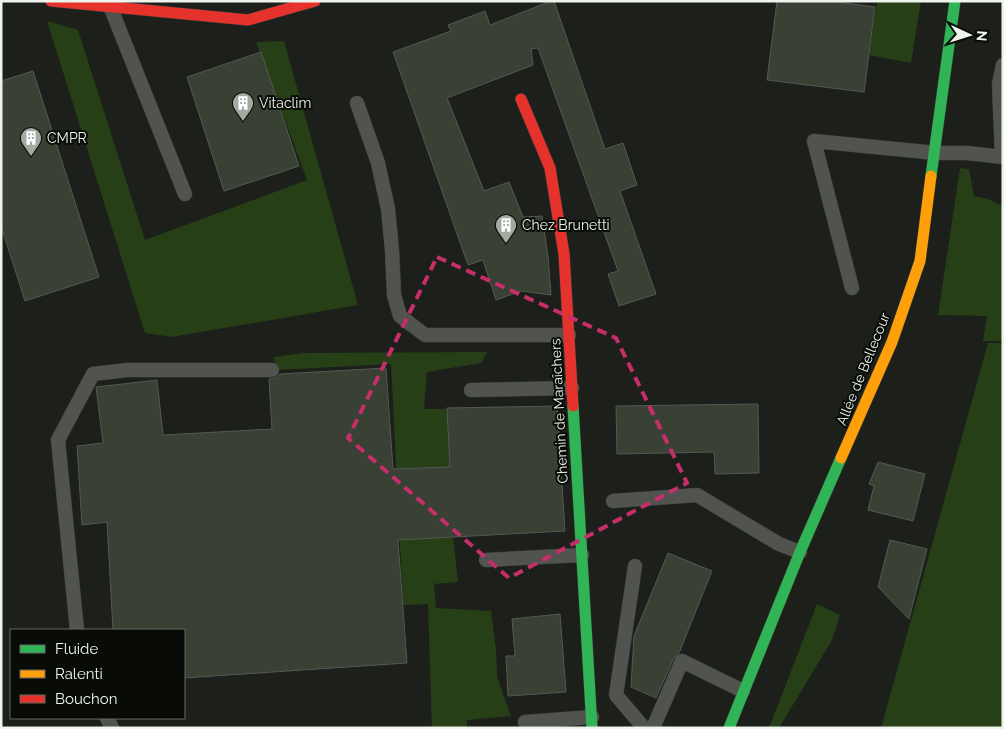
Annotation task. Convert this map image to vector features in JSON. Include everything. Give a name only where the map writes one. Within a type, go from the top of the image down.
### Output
[{"type":"street","points":[[51,1],[248,20],[310,2]]},
{"type":"street","name":"Allée de Bellecour","points":[[728,728],[800,552],[881,368],[920,260],[936,153],[955,1]]},
{"type":"street","name":"Chemin de Maraîchers","points":[[521,99],[550,168],[564,254],[592,722]]},
{"type":"lane","points":[[110,6],[185,194]]},
{"type":"lane","points":[[852,288],[814,141],[936,153],[966,153],[1002,157],[999,84],[1003,65]]},
{"type":"lane","points":[[357,103],[378,164],[388,209],[394,295],[400,316],[425,335],[569,335]]},
{"type":"lane","points":[[77,629],[58,440],[93,374],[127,370],[272,370]]},
{"type":"lane","points":[[471,390],[572,388]]},
{"type":"lane","points":[[613,501],[697,495],[779,544],[800,552]]},
{"type":"lane","points":[[486,560],[582,555]]},
{"type":"lane","points":[[635,566],[616,695],[644,728]]},
{"type":"lane","points":[[653,728],[682,661],[743,691]]},
{"type":"lane","points":[[525,722],[592,722]]},
{"type":"highlighted area","points":[[437,257],[616,338],[687,483],[509,578],[348,438]]},
{"type":"green space","points":[[877,1],[921,1],[911,63],[869,55]]},
{"type":"green space","points":[[47,21],[78,30],[145,240],[307,180],[256,42],[284,41],[358,305],[172,337],[145,333]]},
{"type":"green space","points":[[960,168],[969,169],[974,196],[988,199],[1003,206],[1003,341],[983,341],[987,316],[938,315]]},
{"type":"green space","points":[[988,343],[1003,343],[1003,728],[881,728]]},
{"type":"green space","points":[[487,352],[481,363],[427,372],[424,409],[447,409],[450,467],[435,538],[453,537],[458,582],[434,584],[436,608],[491,611],[496,649],[497,677],[511,716],[467,720],[467,728],[432,728],[428,604],[403,605],[391,364],[276,370],[274,357],[304,353]]},
{"type":"green space","points":[[817,604],[840,615],[832,640],[779,728],[769,728]]},
{"type":"building","points":[[554,1],[605,149],[623,143],[637,185],[620,191],[656,294],[619,306],[608,274],[618,271],[538,48],[531,49],[533,65],[447,98],[484,191],[509,182],[523,217],[542,216],[551,295],[521,291],[496,300],[483,260],[468,265],[393,52],[451,31],[448,25],[485,11],[490,25]]},
{"type":"building","points":[[777,1],[829,1],[875,7],[864,92],[767,80]]},
{"type":"building","name":"Vitaclim","points":[[261,52],[299,166],[224,191],[187,77]]},
{"type":"building","name":"CMPR","points":[[33,71],[99,277],[25,301],[1,226],[1,81]]},
{"type":"building","points":[[386,368],[393,469],[450,467],[447,408],[557,406],[565,531],[398,540],[407,663],[185,678],[185,629],[113,629],[107,522],[82,525],[77,446],[103,443],[96,387],[157,380],[163,435],[272,429],[269,379],[276,378],[280,374]]},
{"type":"building","points":[[758,404],[759,473],[715,474],[714,452],[617,454],[616,406]]},
{"type":"building","points":[[878,462],[925,474],[913,521],[868,510],[874,486],[869,484]]},
{"type":"building","points":[[890,540],[927,549],[909,619],[878,587]]},
{"type":"building","points":[[668,553],[712,571],[679,653],[674,658],[656,698],[631,687],[634,636]]},
{"type":"building","points":[[560,614],[566,692],[508,696],[506,656],[515,656],[512,619]]},
{"type":"traffic: fast","points":[[931,176],[955,1]]},
{"type":"traffic: fast","points":[[573,406],[592,728]]},
{"type":"traffic: fast","points":[[729,728],[800,552],[841,458]]},
{"type":"traffic: slow","points":[[841,458],[892,342],[920,261],[931,176]]},
{"type":"traffic: jam","points":[[51,1],[248,20],[315,1]]},
{"type":"traffic: jam","points":[[521,99],[550,168],[564,254],[573,406]]},
{"type":"place","name":"Vitaclim","points":[[243,122]]},
{"type":"place","name":"CMPR","points":[[31,157]]},
{"type":"place","name":"Chez Brunetti","points":[[506,244]]}]
